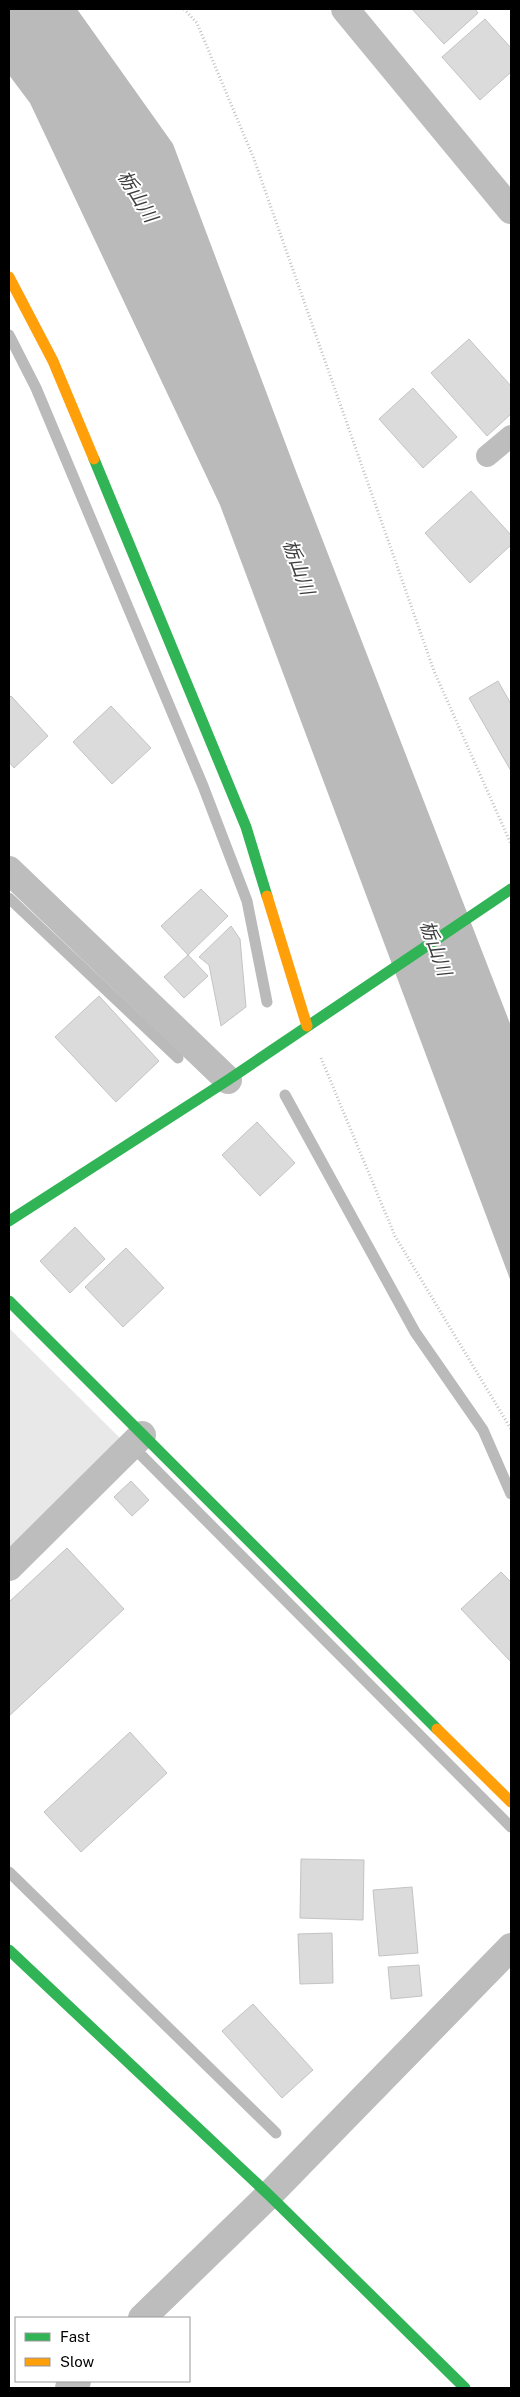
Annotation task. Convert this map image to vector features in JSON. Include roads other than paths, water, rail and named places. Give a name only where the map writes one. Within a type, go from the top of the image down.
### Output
[{"type":"street","points":[[345,9],[511,210]]},
{"type":"street","points":[[9,277],[53,361],[246,828],[307,1026]]},
{"type":"street","points":[[9,870],[228,1080]]},
{"type":"street","points":[[9,1222],[228,1080],[511,889]]},
{"type":"street","points":[[9,1301],[511,1802]]},
{"type":"street","points":[[9,1567],[142,1435]]},
{"type":"street","points":[[143,2317],[269,2195],[511,1947]]},
{"type":"street","points":[[9,1950],[269,2195],[465,2388]]},
{"type":"lane","points":[[487,456],[511,436]]},
{"type":"water","name":"栃山川","points":[[9,9],[77,9],[173,144],[297,474],[511,1026],[511,1282],[220,505],[30,103],[9,75]]},
{"type":"waterway","points":[[9,335],[36,388],[203,786],[247,901],[267,1002]]},
{"type":"waterway","points":[[9,898],[178,1058]]},
{"type":"waterway","points":[[285,1095],[415,1332],[483,1430],[511,1494]]},
{"type":"waterway","points":[[141,1455],[511,1827]]},
{"type":"waterway","points":[[9,1872],[276,2133]]}]
